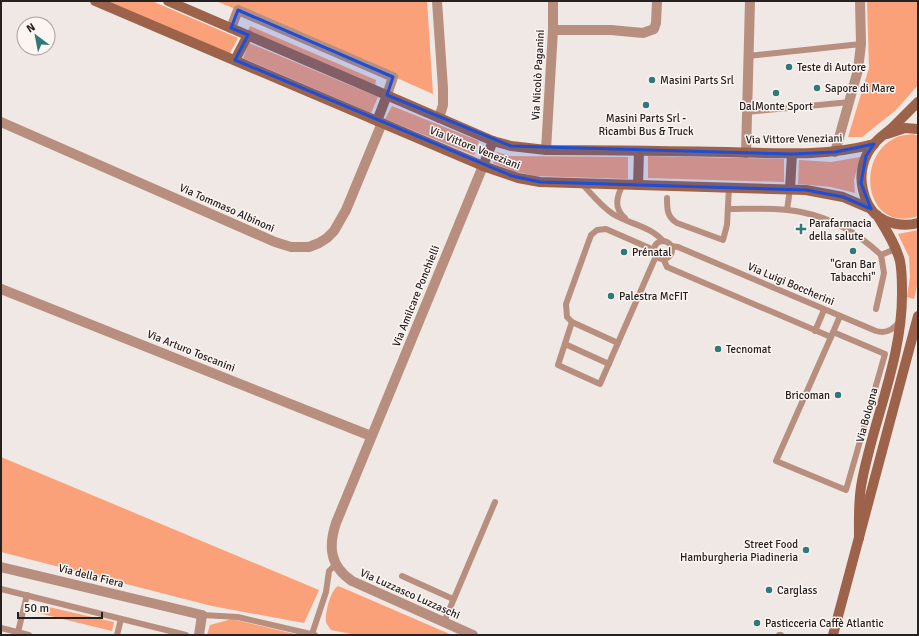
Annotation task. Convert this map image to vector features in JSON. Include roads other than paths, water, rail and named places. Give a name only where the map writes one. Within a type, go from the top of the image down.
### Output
[{"type":"main road","name":"Via Vittore Veneziani","points":[[95,1],[504,174],[533,181],[790,189],[820,192],[843,197],[874,212]]},
{"type":"main road","name":"Via Vittore Veneziani","points":[[168,1],[493,141],[511,146],[546,150],[792,154],[835,152],[874,144]]},
{"type":"main road","points":[[235,60],[248,35]]},
{"type":"main road","points":[[379,122],[387,95]]},
{"type":"main road","name":"Via Bologna","points":[[859,538],[858,514],[862,480],[894,358],[902,298],[902,274],[900,261],[896,249],[867,203],[861,183],[862,170],[866,156],[874,144],[918,102]]},
{"type":"main road","name":"Via Bologna","points":[[882,136],[905,128],[918,129]]},
{"type":"main road","points":[[483,166],[493,141]]},
{"type":"main road","points":[[638,185],[639,151]]},
{"type":"main road","points":[[790,189],[792,154]]},
{"type":"main road","points":[[874,212],[890,222],[911,225],[918,223]]},
{"type":"main road","name":"Via Bologna","points":[[833,635],[917,321],[908,314],[902,298]]},
{"type":"street","points":[[437,1],[443,88],[443,104],[439,118]]},
{"type":"street","name":"Via Nicolò Paganini","points":[[546,150],[553,30],[553,1]]},
{"type":"street","points":[[553,30],[649,31],[654,29],[656,23],[657,1]]},
{"type":"street","points":[[746,153],[750,1]]},
{"type":"street","points":[[835,152],[858,70],[861,44],[860,1]]},
{"type":"street","points":[[231,28],[238,10],[393,76],[387,95]]},
{"type":"street","name":"Via Tommaso Albinoni","points":[[1,122],[275,242],[302,247],[309,247],[327,238],[340,222],[379,122]]},
{"type":"street","name":"Via Amilcare Ponchielli","points":[[371,436],[483,166]]},
{"type":"street","name":"Via Arturo Toscanini","points":[[1,289],[371,436]]},
{"type":"street","name":"Via Luzzasco Luzzaschi","points":[[371,436],[331,536],[331,549],[336,564],[342,573],[360,585],[473,635]]},
{"type":"street","name":"Via della Fiera","points":[[1,567],[202,615]]},
{"type":"street","points":[[199,635],[202,615]]},
{"type":"lane","points":[[748,56],[861,44]]},
{"type":"lane","points":[[747,112],[850,102]]},
{"type":"lane","name":"Via Luigi Boccherini","points":[[581,183],[608,210],[653,232],[663,241],[668,242],[671,246],[678,247],[880,333],[890,331],[900,321]]},
{"type":"lane","points":[[623,184],[618,195],[618,209],[629,221]]},
{"type":"lane","points":[[667,198],[666,209],[672,220],[723,240],[727,225],[729,187]]},
{"type":"lane","points":[[787,210],[790,189]]},
{"type":"lane","points":[[728,208],[800,211],[830,221],[858,236],[881,255],[884,273],[876,309]]},
{"type":"lane","points":[[618,343],[572,322],[567,317],[566,304],[591,235],[594,232],[606,229],[655,253],[663,258],[668,267],[815,331],[832,334],[885,354],[846,490],[776,461],[832,334],[840,316]]},
{"type":"lane","points":[[572,322],[558,365],[600,384],[655,253],[656,244],[663,241]]},
{"type":"lane","points":[[663,258],[670,254],[671,246]]},
{"type":"lane","points":[[881,255],[896,249]]},
{"type":"lane","points":[[815,331],[824,310]]},
{"type":"lane","points":[[565,344],[609,364]]},
{"type":"lane","points":[[444,622],[495,502]]},
{"type":"lane","points":[[202,615],[238,617],[314,635],[326,592],[329,571],[336,564]]},
{"type":"lane","points":[[402,576],[453,599]]},
{"type":"lane","points":[[1,589],[186,635]]},
{"type":"lane","points":[[18,632],[27,595]]},
{"type":"lane","points":[[117,635],[122,619]]},
{"type":"lane","points":[[1,628],[29,635]]},
{"type":"place","name":"Teste di Autore","points":[[789,67]]},
{"type":"place","name":"Masini Parts Srl","points":[[652,80]]},
{"type":"place","name":"Sapore di Mare","points":[[817,88]]},
{"type":"place","name":"DalMonte Sport","points":[[776,93]]},
{"type":"place","name":"Masini Parts Srl - Ricambi Bus & Truck","points":[[646,105]]},
{"type":"place","name":"Parafarmacia della salute","points":[[801,229]]},
{"type":"place","name":"\"Gran Bar Tabacchi\"","points":[[853,251]]},
{"type":"place","name":"Prénatal","points":[[624,252]]},
{"type":"place","name":"Palestra McFIT","points":[[611,296]]},
{"type":"place","name":"Tecnomat","points":[[718,349]]},
{"type":"place","name":"Bricoman","points":[[838,395]]},
{"type":"place","name":"Street Food Hamburgheria Piadineria","points":[[806,550]]},
{"type":"place","name":"Carglass","points":[[769,590]]},
{"type":"place","name":"Pasticceria Caffè Atlantic","points":[[757,623]]}]
